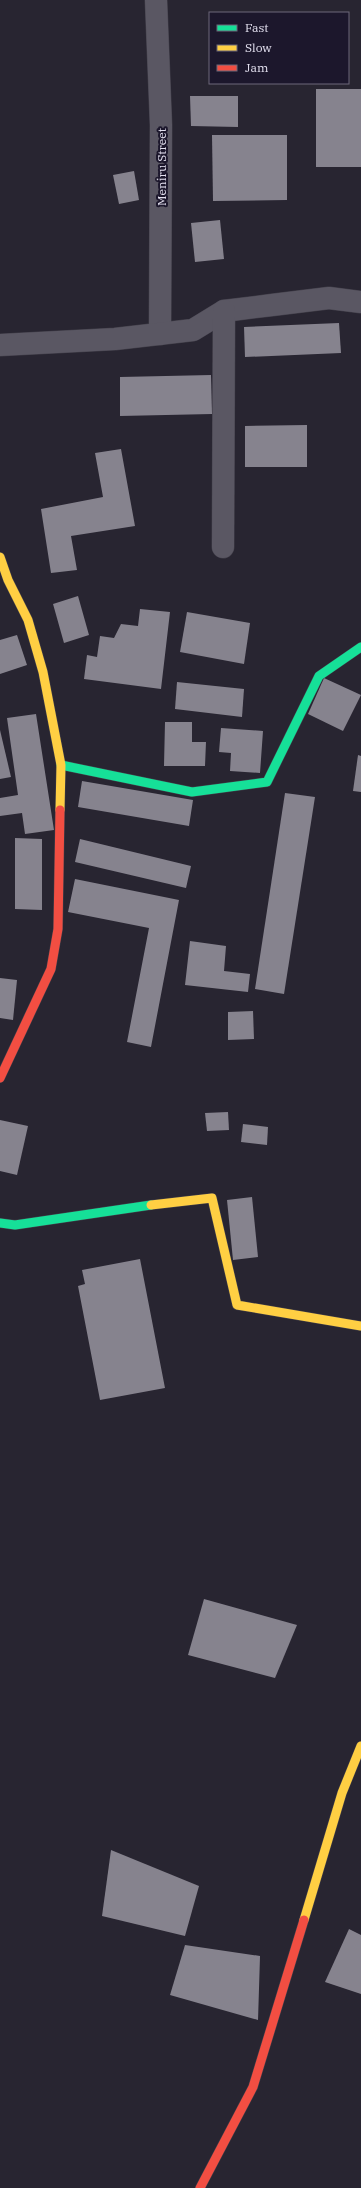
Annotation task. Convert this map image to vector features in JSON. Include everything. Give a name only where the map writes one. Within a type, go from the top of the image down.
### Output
[{"type":"street","name":"Meniru Street","points":[[156,0],[161,125],[160,334]]},
{"type":"street","points":[[0,345],[115,339],[160,334],[193,330],[224,311],[329,298],[361,302]]},
{"type":"street","points":[[223,547],[224,311]]},
{"type":"street","points":[[0,557],[8,580],[28,620],[43,672],[61,766],[58,929],[51,969],[0,1078]]},
{"type":"street","points":[[61,766],[192,792],[267,782],[319,676],[361,647]]},
{"type":"street","points":[[0,1223],[15,1225],[110,1210],[212,1198],[237,1305],[361,1326]]},
{"type":"street","points":[[200,2188],[253,2087],[342,1793],[361,1746]]},
{"type":"building","points":[[316,89],[361,89],[361,167],[316,167]]},
{"type":"building","points":[[190,96],[238,96],[238,127],[191,126]]},
{"type":"building","points":[[212,135],[287,135],[287,200],[213,201]]},
{"type":"building","points":[[134,171],[139,200],[119,204],[113,175]]},
{"type":"building","points":[[220,220],[224,259],[195,262],[191,223]]},
{"type":"building","points":[[339,323],[341,353],[245,357],[244,327]]},
{"type":"building","points":[[211,375],[212,414],[120,416],[120,377]]},
{"type":"building","points":[[307,425],[307,467],[245,467],[245,426]]},
{"type":"building","points":[[121,449],[135,526],[71,536],[77,570],[51,573],[41,509],[103,497],[95,453]]},
{"type":"building","points":[[78,596],[89,635],[64,643],[53,604]]},
{"type":"building","points":[[140,609],[170,612],[161,689],[84,679],[87,655],[97,657],[100,636],[114,638],[121,624],[138,626]]},
{"type":"building","points":[[187,612],[250,623],[244,664],[180,652]]},
{"type":"building","points":[[17,635],[27,665],[0,674],[0,640]]},
{"type":"building","points":[[324,678],[361,695],[343,731],[308,714]]},
{"type":"building","points":[[177,682],[244,689],[242,717],[175,709]]},
{"type":"building","points":[[36,714],[54,830],[25,834],[22,813],[0,816],[0,798],[18,795],[7,718]]},
{"type":"building","points":[[165,722],[192,722],[192,742],[206,742],[205,766],[164,766]]},
{"type":"building","points":[[221,728],[263,731],[260,773],[230,771],[231,753],[219,752]]},
{"type":"building","points":[[0,730],[11,777],[0,779]]},
{"type":"building","points":[[358,755],[361,756],[361,792],[353,791]]},
{"type":"building","points":[[82,781],[193,800],[189,826],[78,807]]},
{"type":"building","points":[[285,793],[315,797],[284,994],[255,989]]},
{"type":"building","points":[[15,838],[42,839],[42,910],[15,909]]},
{"type":"building","points":[[80,839],[191,866],[186,888],[75,862]]},
{"type":"building","points":[[75,879],[179,900],[151,1047],[127,1042],[149,928],[68,912]]},
{"type":"building","points":[[190,941],[226,946],[224,971],[250,974],[248,992],[185,985]]},
{"type":"building","points":[[0,978],[17,980],[13,1020],[0,1018]]},
{"type":"building","points":[[253,1011],[254,1039],[228,1040],[228,1012]]},
{"type":"building","points":[[228,1112],[229,1130],[207,1131],[205,1113]]},
{"type":"building","points":[[0,1120],[28,1126],[17,1175],[0,1171]]},
{"type":"building","points":[[243,1124],[268,1127],[267,1145],[241,1142]]},
{"type":"building","points":[[252,1197],[258,1257],[233,1260],[227,1200]]},
{"type":"building","points":[[140,1259],[165,1388],[100,1400],[78,1286],[85,1284],[82,1270]]},
{"type":"building","points":[[204,1599],[297,1625],[275,1678],[188,1655]]},
{"type":"building","points":[[111,1850],[199,1886],[185,1936],[102,1916]]},
{"type":"building","points":[[349,1929],[361,1935],[361,1994],[325,1982]]},
{"type":"building","points":[[185,1945],[260,1956],[258,2020],[170,1995]]},
{"type":"traffic: fast","points":[[61,765],[192,792],[267,782],[319,676],[361,647]]},
{"type":"traffic: fast","points":[[0,1223],[15,1225],[151,1205]]},
{"type":"traffic: slow","points":[[0,557],[8,580],[28,620],[43,672],[61,765],[60,810]]},
{"type":"traffic: slow","points":[[151,1205],[212,1198],[237,1305],[361,1326]]},
{"type":"traffic: slow","points":[[304,1920],[342,1793],[361,1746]]},
{"type":"traffic: jam","points":[[0,1078],[51,969],[58,929],[60,810]]},
{"type":"traffic: jam","points":[[200,2188],[253,2087],[304,1920]]}]
